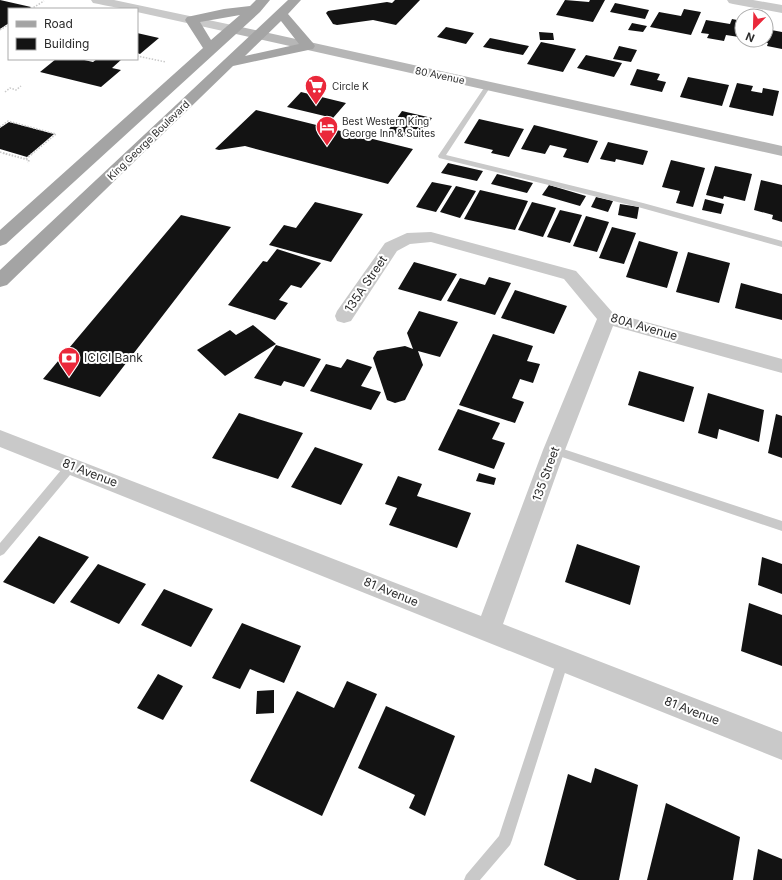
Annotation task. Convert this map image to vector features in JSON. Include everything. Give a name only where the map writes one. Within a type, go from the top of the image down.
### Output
[{"type":"main road","name":"King George Boulevard","points":[[0,280],[295,0]]},
{"type":"main road","points":[[210,49],[192,20],[259,4]]},
{"type":"main road","points":[[0,240],[259,4]]},
{"type":"main road","points":[[230,63],[308,46],[281,14]]},
{"type":"main road","name":"80 Avenue","points":[[232,29],[782,150]]},
{"type":"street","name":"80 Avenue","points":[[98,0],[136,8]]},
{"type":"street","points":[[733,0],[782,9]]},
{"type":"street","name":"80 Avenue","points":[[138,9],[232,29]]},
{"type":"street","name":"80A Avenue","points":[[407,239],[431,237],[570,275],[607,318],[782,366]]},
{"type":"street","name":"135A Street","points":[[344,316],[391,247],[407,239]]},
{"type":"street","name":"135 Street","points":[[488,631],[554,450],[607,318]]},
{"type":"street","name":"81 Avenue","points":[[0,438],[782,746]]},
{"type":"lane","points":[[488,86],[442,156],[640,205],[782,244]]},
{"type":"lane","points":[[554,450],[782,526]]},
{"type":"lane","points":[[0,551],[71,466]]},
{"type":"lane","points":[[471,880],[505,840],[563,660]]},
{"type":"path","points":[[33,8],[44,1]]},
{"type":"path","points":[[0,30],[8,25]]},
{"type":"path","points":[[138,56],[167,62]]},
{"type":"path","points":[[5,92],[10,88],[16,90],[21,86]]},
{"type":"path","points":[[0,127],[8,121],[56,134],[26,159]]},
{"type":"path","points":[[0,152],[29,160],[28,163]]},
{"type":"building","points":[[0,0],[31,7],[8,8],[8,24],[0,29]]},
{"type":"building","points":[[395,0],[420,0],[396,25],[373,20],[337,25],[333,24],[326,13],[328,11],[387,2],[392,3]]},
{"type":"building","points":[[565,0],[589,2],[590,0],[605,0],[593,22],[556,15]]},
{"type":"building","points":[[615,3],[649,10],[645,19],[610,12]]},
{"type":"building","points":[[684,9],[701,12],[691,35],[650,27],[659,12],[681,16]]},
{"type":"building","points":[[732,19],[734,19],[734,36],[726,35],[724,41],[707,38],[709,34],[701,33],[706,20],[730,24]]},
{"type":"building","points":[[632,23],[647,26],[643,32],[628,30]]},
{"type":"building","points":[[446,27],[474,33],[466,44],[437,37]]},
{"type":"building","points":[[774,30],[782,32],[782,49],[774,47]]},
{"type":"building","points":[[539,32],[553,33],[554,40],[540,40]]},
{"type":"building","points":[[138,33],[159,38],[140,54],[138,53]]},
{"type":"building","points":[[490,38],[529,46],[523,55],[483,47]]},
{"type":"building","points":[[541,42],[576,49],[563,72],[527,64]]},
{"type":"building","points":[[619,46],[637,50],[631,62],[613,59]]},
{"type":"building","points":[[586,55],[622,63],[614,77],[577,68]]},
{"type":"building","points":[[55,60],[84,60],[93,62],[96,60],[121,60],[112,68],[121,70],[101,87],[40,72]]},
{"type":"building","points":[[637,69],[660,74],[657,80],[666,82],[662,92],[630,85]]},
{"type":"building","points":[[688,77],[729,85],[722,106],[680,97]]},
{"type":"building","points":[[737,83],[753,86],[751,91],[762,93],[763,88],[779,91],[773,116],[729,107]]},
{"type":"building","points":[[301,92],[346,103],[333,118],[287,107]]},
{"type":"building","name":"Best Western King George Inn & Suites","points":[[256,110],[413,149],[388,184],[245,146],[219,150],[215,149]]},
{"type":"building","points":[[402,111],[432,118],[417,139],[387,132]]},
{"type":"building","points":[[479,119],[524,129],[509,157],[491,153],[493,150],[464,143]]},
{"type":"building","points":[[9,122],[54,134],[27,157],[0,149],[0,128]]},
{"type":"building","points":[[534,125],[598,141],[588,163],[563,157],[567,149],[550,145],[545,154],[521,149]]},
{"type":"building","points":[[608,142],[648,151],[643,165],[616,159],[615,162],[600,159]]},
{"type":"building","points":[[671,160],[705,168],[693,207],[676,203],[680,191],[662,187]]},
{"type":"building","points":[[448,163],[483,171],[477,181],[441,173]]},
{"type":"building","points":[[715,166],[752,174],[745,201],[724,196],[723,199],[706,195]]},
{"type":"building","points":[[497,174],[533,183],[527,193],[491,184]]},
{"type":"building","points":[[761,180],[782,185],[782,222],[772,219],[773,215],[754,210]]},
{"type":"building","points":[[432,182],[452,186],[436,212],[416,207]]},
{"type":"building","points":[[549,185],[586,196],[580,206],[542,195]]},
{"type":"building","points":[[456,186],[476,191],[460,218],[440,212]]},
{"type":"building","points":[[480,190],[528,201],[515,230],[464,219]]},
{"type":"building","points":[[596,197],[613,201],[608,212],[591,207]]},
{"type":"building","points":[[705,199],[724,204],[721,214],[702,210]]},
{"type":"building","points":[[315,202],[363,214],[331,262],[269,245],[284,225],[296,228]]},
{"type":"building","points":[[532,202],[556,208],[543,237],[518,230]]},
{"type":"building","points":[[620,204],[639,207],[637,219],[618,215]]},
{"type":"building","points":[[560,210],[582,215],[570,243],[547,237]]},
{"type":"building","points":[[181,215],[231,227],[100,397],[43,379]]},
{"type":"building","points":[[586,216],[609,222],[597,252],[573,246]]},
{"type":"building","points":[[612,227],[636,233],[624,264],[599,258]]},
{"type":"building","points":[[639,241],[678,252],[667,288],[626,277]]},
{"type":"building","points":[[277,249],[321,263],[301,288],[291,285],[279,300],[288,303],[275,320],[228,305],[263,261],[267,262]]},
{"type":"building","points":[[688,252],[730,263],[719,303],[676,292]]},
{"type":"building","points":[[414,262],[457,274],[441,301],[398,289]]},
{"type":"building","points":[[489,277],[511,283],[495,315],[447,301],[460,278],[485,285]]},
{"type":"building","points":[[741,283],[782,294],[782,320],[735,308]]},
{"type":"building","points":[[515,290],[567,306],[554,334],[501,318]]},
{"type":"building","points":[[419,311],[458,322],[440,357],[418,351],[423,365],[405,400],[395,403],[387,400],[373,358],[377,351],[405,346],[413,349],[407,333]]},
{"type":"building","points":[[253,325],[276,344],[225,376],[197,350],[230,330],[236,335]]},
{"type":"building","points":[[493,334],[533,346],[527,361],[540,364],[533,383],[520,379],[512,398],[524,402],[515,423],[459,405]]},
{"type":"building","points":[[276,345],[321,359],[304,387],[284,381],[281,386],[254,378]]},
{"type":"building","points":[[347,359],[372,367],[361,386],[381,392],[371,410],[310,391],[326,364],[341,368]]},
{"type":"building","points":[[639,371],[694,387],[684,422],[628,405]]},
{"type":"building","points":[[708,393],[764,410],[759,442],[719,429],[717,439],[698,433]]},
{"type":"building","points":[[458,409],[500,423],[492,439],[505,443],[494,469],[438,450]]},
{"type":"building","points":[[239,413],[303,433],[278,479],[212,458]]},
{"type":"building","points":[[776,414],[782,416],[782,458],[768,453]]},
{"type":"building","points":[[315,447],[363,464],[341,505],[291,487]]},
{"type":"building","points":[[479,473],[496,478],[494,485],[476,481]]},
{"type":"building","points":[[398,476],[422,484],[417,496],[471,513],[457,548],[389,525],[397,508],[385,504]]},
{"type":"building","points":[[39,536],[89,557],[54,604],[3,582]]},
{"type":"building","points":[[577,544],[640,566],[630,605],[565,582]]},
{"type":"building","points":[[762,557],[782,564],[782,594],[758,585]]},
{"type":"building","points":[[98,564],[146,584],[119,624],[70,602]]},
{"type":"building","points":[[164,589],[213,609],[191,647],[141,625]]},
{"type":"building","points":[[749,603],[782,615],[782,666],[741,651]]},
{"type":"building","points":[[242,623],[301,646],[284,683],[250,669],[240,689],[212,678]]},
{"type":"building","points":[[158,674],[183,686],[163,720],[137,708]]},
{"type":"building","points":[[347,681],[377,694],[322,816],[250,781],[297,691],[334,708]]},
{"type":"building","points":[[274,690],[274,713],[256,714],[257,691]]},
{"type":"building","points":[[386,706],[455,736],[425,816],[409,808],[415,795],[358,768]]},
{"type":"building","points":[[595,768],[638,785],[619,880],[577,880],[544,865],[568,774],[591,783]]},
{"type":"building","points":[[666,803],[740,837],[733,880],[647,880]]},
{"type":"building","points":[[758,849],[782,859],[782,880],[753,880]]},
{"type":"place","name":"Circle K","points":[[316,106]]},
{"type":"place","name":"Best Western King George Inn & Suites","points":[[327,146]]},
{"type":"place","name":"ICICI Bank","points":[[69,378]]}]
